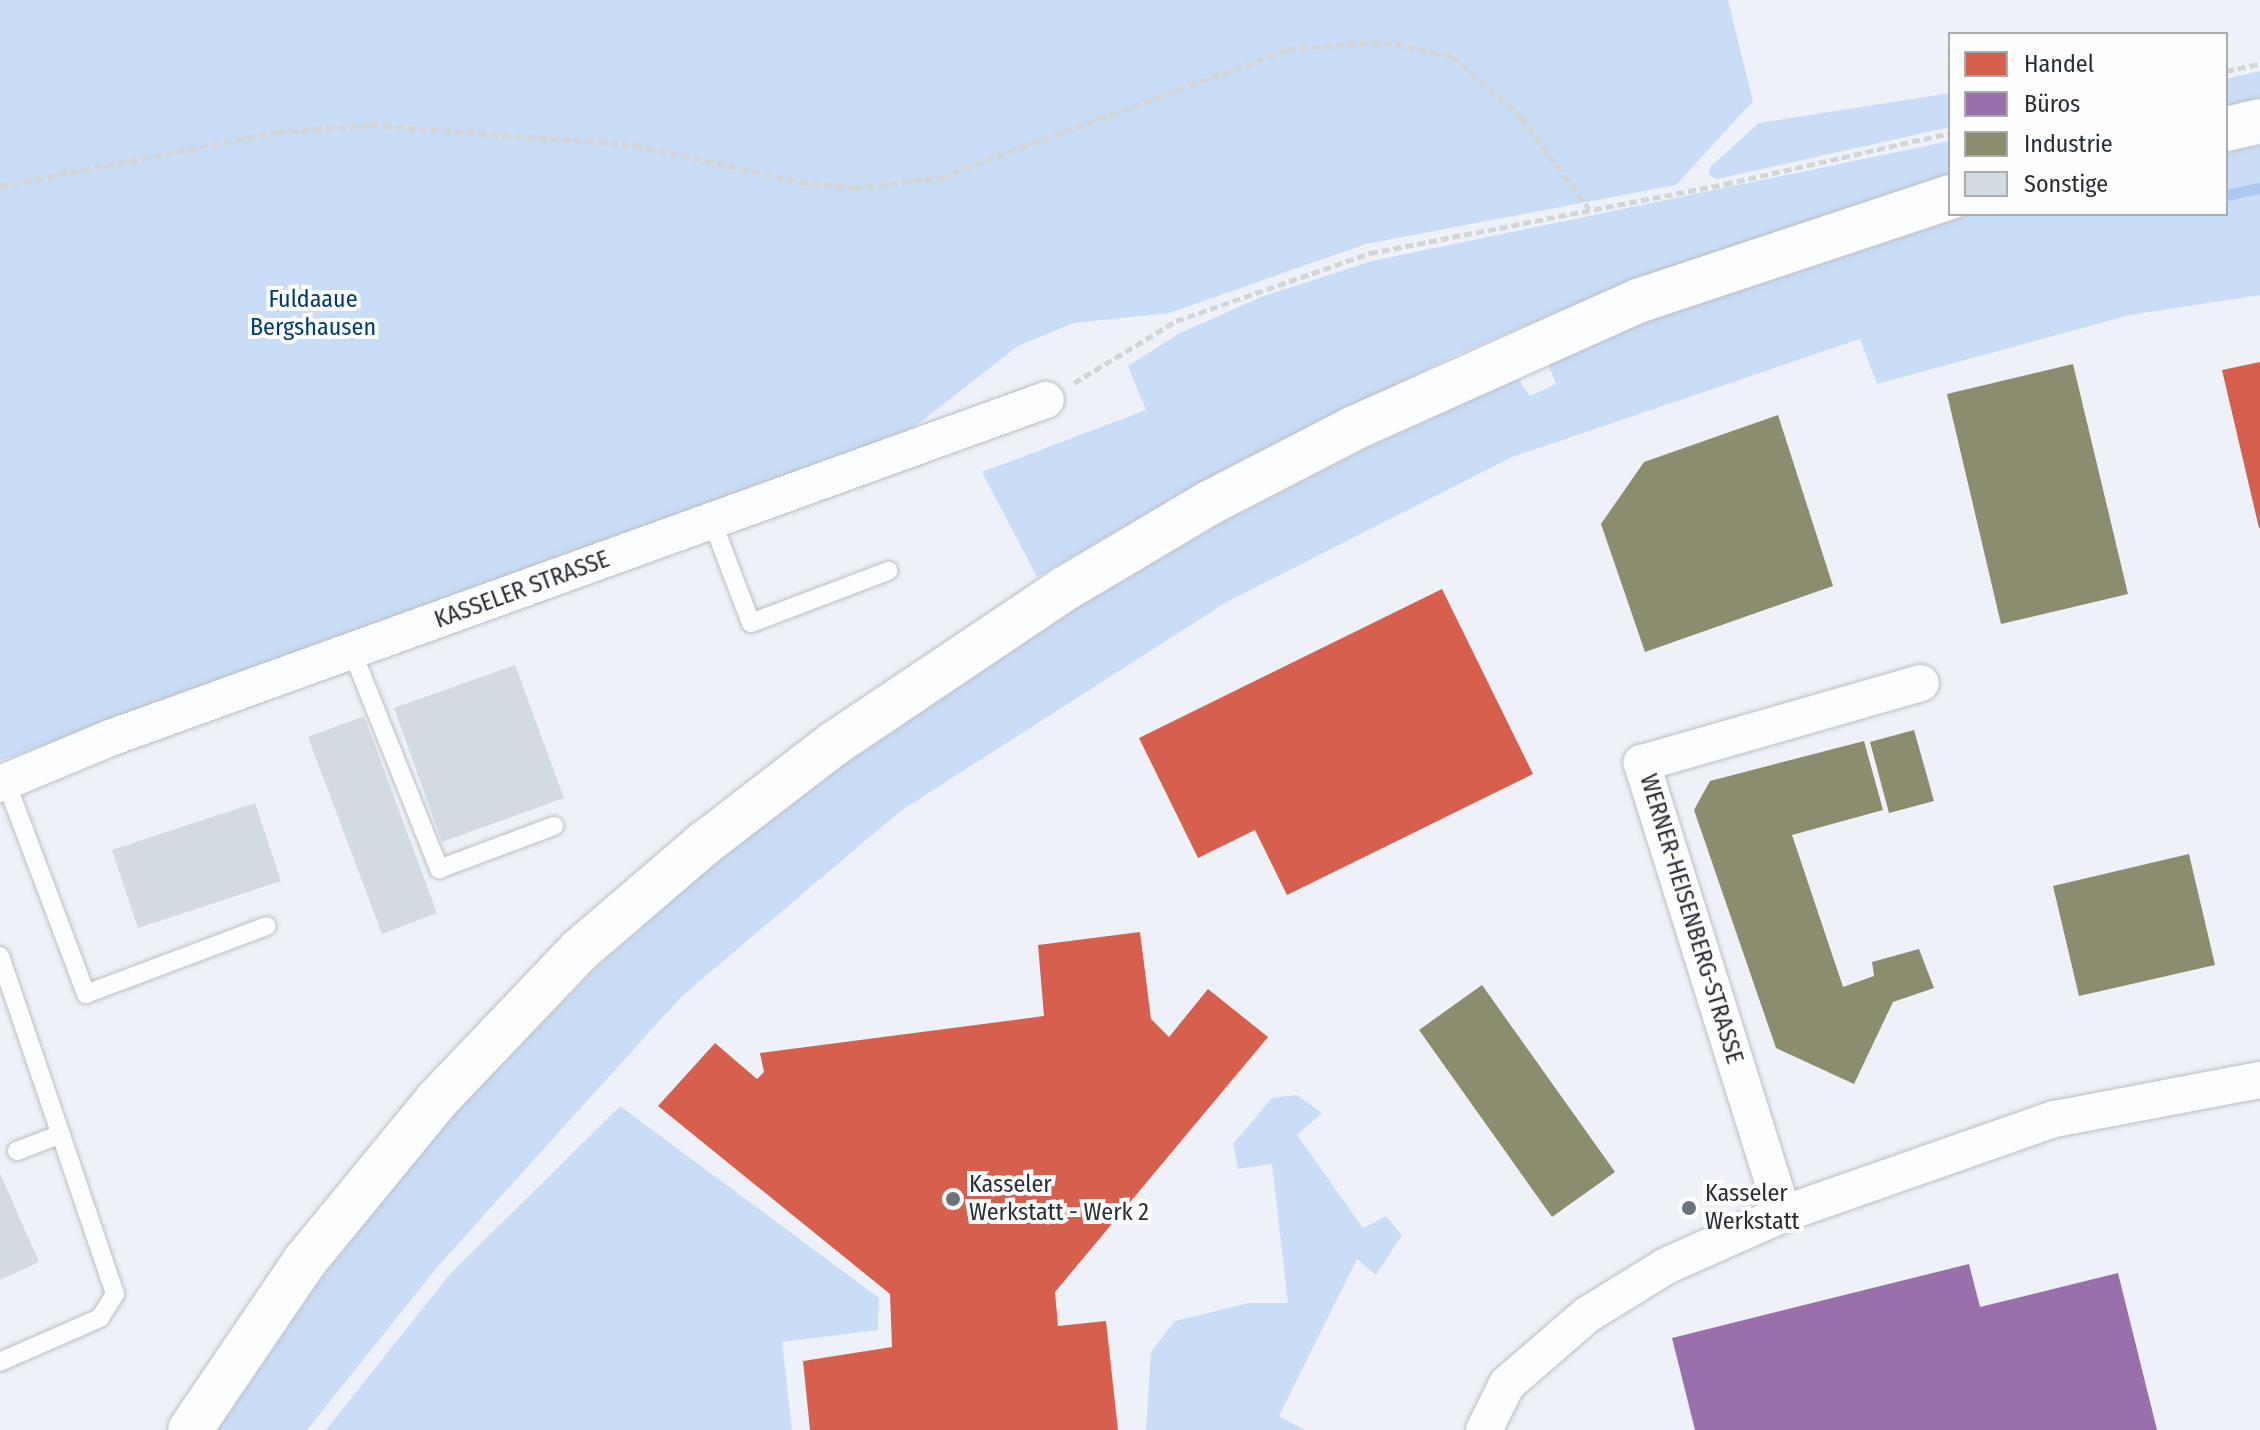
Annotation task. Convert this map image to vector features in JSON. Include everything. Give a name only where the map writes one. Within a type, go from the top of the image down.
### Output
[{"type":"main road","points":[[2228,129],[2260,121]]},
{"type":"main road","points":[[190,1430],[304,1262],[437,1100],[580,950],[705,843],[835,743],[1066,588],[1209,503],[1354,428],[1638,301],[1948,198]]},
{"type":"street","name":"KASSELER STRASSE","points":[[3,783],[352,651],[1046,400]]},
{"type":"street","name":"WERNER-HEISENBERG-STRASSE","points":[[1783,1214],[1642,763],[1921,683]]},
{"type":"street","points":[[1484,1430],[1507,1384],[1587,1315],[1666,1266],[1783,1214],[2055,1119],[2260,1080]]},
{"type":"lane","points":[[712,521],[751,623],[888,571]]},
{"type":"lane","points":[[352,651],[439,869],[554,826]]},
{"type":"lane","points":[[3,783],[86,994],[267,926]]},
{"type":"lane","points":[[0,956],[115,1294],[100,1318],[0,1362]]},
{"type":"lane","points":[[17,1151],[61,1134]]},
{"type":"path","points":[[0,186],[278,132],[371,125],[635,145],[800,182],[854,188],[941,177],[1288,49],[1384,42],[1453,56],[1521,117],[1589,209]]},
{"type":"path","points":[[2228,71],[2260,64]]},
{"type":"path","points":[[1046,400],[1176,321],[1256,288],[1370,253],[1948,133]]},
{"type":"green space","name":"Fuldaaue Bergshausen","points":[[0,0],[1728,0],[1753,101],[1676,185],[1366,244],[1169,313],[1074,323],[1018,346],[909,431],[0,761]]},
{"type":"green space","points":[[2260,71],[2260,98],[2228,106],[2228,79]]},
{"type":"green space","points":[[1948,93],[1948,127],[1717,179],[1709,175],[1710,167],[1759,123]]},
{"type":"green space","points":[[1948,141],[1948,175],[1628,282],[1456,355],[1196,485],[1037,577],[982,472],[1146,410],[1128,366],[1178,334],[1261,297],[1372,261]]},
{"type":"green space","points":[[2260,145],[2260,295],[2130,315],[1877,384],[1860,339],[1512,457],[1225,603],[899,812],[681,997],[439,1265],[307,1430],[218,1430],[320,1280],[450,1118],[595,969],[717,861],[848,762],[1079,607],[1221,523],[1365,449],[1518,379],[1530,396],[1556,384],[1548,364],[1644,322],[1966,216],[2228,216],[2228,153]]},
{"type":"green space","points":[[1297,1095],[1322,1113],[1297,1135],[1363,1228],[1386,1216],[1402,1235],[1376,1275],[1357,1259],[1279,1416],[1305,1430],[1146,1430],[1151,1352],[1175,1321],[1249,1303],[1288,1303],[1272,1164],[1238,1169],[1233,1144],[1272,1098]]},
{"type":"green space","points":[[620,1106],[879,1298],[878,1330],[782,1342],[792,1430],[326,1430],[450,1274]]},
{"type":"building: Handel","points":[[2260,362],[2260,528],[2259,528],[2222,370]]},
{"type":"building: Handel","points":[[1442,589],[1533,774],[1287,895],[1255,830],[1198,858],[1139,738]]},
{"type":"building: Handel","name":"Kasseler Werkstatt - Werk 2","points":[[1140,932],[1151,1019],[1169,1037],[1208,989],[1268,1037],[1055,1292],[1058,1326],[1106,1321],[1118,1430],[810,1430],[803,1361],[892,1347],[890,1294],[658,1106],[715,1043],[757,1079],[764,1072],[760,1053],[1044,1016],[1038,945]]},
{"type":"building: Büros","points":[[1969,1264],[1980,1307],[2118,1273],[2157,1430],[1695,1430],[1672,1338]]},
{"type":"building: Industrie","points":[[2073,364],[2128,594],[2001,624],[1947,394]]},
{"type":"building: Industrie","points":[[1778,415],[1833,586],[1645,652],[1601,524],[1644,462]]},
{"type":"building: Industrie","points":[[1914,730],[1934,801],[1889,813],[1870,742]]},
{"type":"building: Industrie","points":[[1864,741],[1883,810],[1792,835],[1843,987],[1874,976],[1872,962],[1919,949],[1934,988],[1893,1002],[1854,1084],[1776,1048],[1694,810],[1710,781]]},
{"type":"building: Industrie","points":[[2189,854],[2215,965],[2079,996],[2053,886]]},
{"type":"building: Industrie","points":[[1482,985],[1615,1172],[1552,1217],[1419,1030]]},
{"type":"building: Sonstige","points":[[515,665],[564,798],[442,842],[394,708]]},
{"type":"building: Sonstige","points":[[364,716],[437,913],[382,934],[308,737]]},
{"type":"building: Sonstige","points":[[255,803],[281,881],[138,928],[112,850]]},
{"type":"building: Sonstige","points":[[0,1173],[39,1262],[0,1280]]},
{"type":"waterway","points":[[2228,195],[2260,188]]},
{"type":"place","name":"Kasseler Werkstatt - Werk 2","points":[[953,1199]]},
{"type":"place","name":"Kasseler Werkstatt","points":[[1689,1208]]}]
